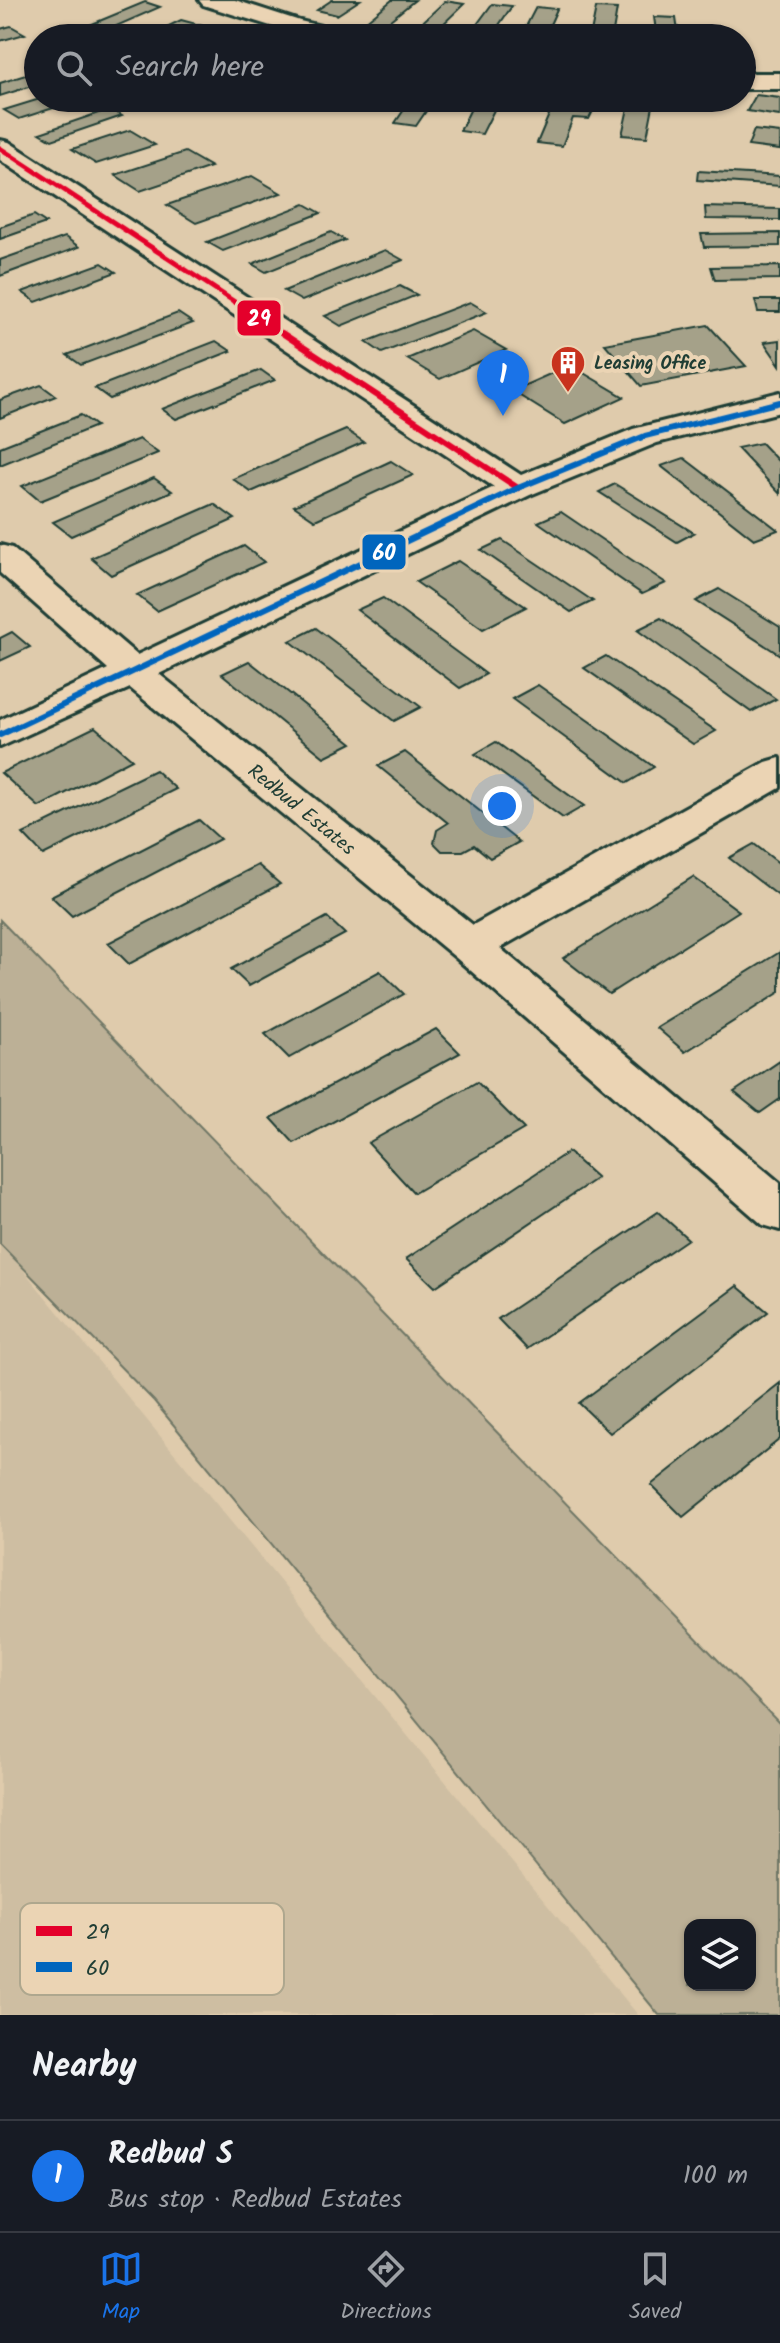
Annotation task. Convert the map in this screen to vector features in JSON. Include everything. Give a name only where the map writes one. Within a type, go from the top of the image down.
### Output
[{"type":"street","points":[[211,0],[284,24]]},
{"type":"street","points":[[756,81],[780,81]]},
{"type":"street","points":[[0,148],[518,488]]},
{"type":"street","points":[[0,735],[518,488],[645,436],[780,402]]},
{"type":"street","name":"Redbud Estates","points":[[0,555],[134,672],[470,946],[780,1211]]},
{"type":"street","points":[[470,946],[780,771]]},
{"type":"shaded area","points":[[0,920],[780,1724],[780,2015],[659,2015],[154,1401],[0,1244]]},
{"type":"shaded area","points":[[0,1242],[638,2015],[0,2015]]},
{"type":"building","points":[[332,0],[360,0],[337,15],[317,10]]},
{"type":"building","points":[[392,0],[415,0],[385,24],[365,22]]},
{"type":"building","points":[[445,1],[464,4],[443,24],[420,24]]},
{"type":"building","points":[[145,2],[160,7],[121,24],[92,24]]},
{"type":"building","points":[[492,4],[512,6],[500,24],[477,24]]},
{"type":"building","points":[[536,7],[557,9],[550,24],[527,24]]},
{"type":"building","points":[[596,8],[617,9],[614,24],[593,24]]},
{"type":"building","points":[[654,17],[676,18],[677,24],[655,24]]},
{"type":"building","points":[[181,20],[196,24],[173,24]]},
{"type":"building","points":[[11,26],[24,34],[0,41],[0,29]]},
{"type":"building","points":[[24,75],[24,88],[0,96],[0,83]]},
{"type":"building","points":[[756,95],[780,98],[780,116],[754,112]]},
{"type":"building","points":[[24,104],[24,112],[41,112],[19,119],[4,110]]},
{"type":"building","points":[[101,112],[115,112],[122,116],[52,140],[40,133]]},
{"type":"building","points":[[402,112],[426,112],[416,126],[395,123]]},
{"type":"building","points":[[469,112],[493,112],[482,134],[460,131]]},
{"type":"building","points":[[550,112],[592,113],[589,119],[573,118],[562,146],[537,143]]},
{"type":"building","points":[[627,112],[652,112],[647,137],[622,135]]},
{"type":"building","points":[[130,130],[155,145],[96,164],[72,149]]},
{"type":"building","points":[[754,130],[780,133],[780,150],[748,146]]},
{"type":"building","points":[[185,152],[211,167],[140,191],[115,175]]},
{"type":"building","points":[[698,171],[780,176],[780,186],[697,180]]},
{"type":"building","points":[[252,176],[281,193],[196,223],[167,205]]},
{"type":"building","points":[[305,204],[321,213],[223,251],[207,242]]},
{"type":"building","points":[[705,207],[780,209],[780,220],[706,219]]},
{"type":"building","points":[[34,215],[46,223],[0,239],[0,227]]},
{"type":"building","points":[[331,232],[345,240],[266,272],[252,264]]},
{"type":"building","points":[[780,233],[780,246],[704,247],[701,234]]},
{"type":"building","points":[[65,237],[79,247],[0,276],[0,260]]},
{"type":"building","points":[[385,250],[403,260],[302,301],[284,291]]},
{"type":"building","points":[[102,263],[116,272],[36,302],[22,292]]},
{"type":"building","points":[[780,266],[780,279],[715,280],[711,267]]},
{"type":"building","points":[[400,286],[417,295],[341,326],[325,316]]},
{"type":"building","points":[[755,300],[780,300],[780,312],[758,312]]},
{"type":"building","points":[[470,302],[487,312],[382,353],[366,342]]},
{"type":"building","points":[[178,313],[193,323],[81,365],[67,355]]},
{"type":"building","points":[[708,325],[746,366],[641,386],[605,344]]},
{"type":"building","points":[[473,331],[506,350],[440,379],[407,359]]},
{"type":"building","points":[[780,340],[780,365],[764,342]]},
{"type":"building","points":[[216,341],[231,351],[110,399],[95,388]]},
{"type":"building","name":"Leasing Office","points":[[570,365],[624,397],[565,424],[512,391]]},
{"type":"building","points":[[261,370],[275,380],[176,419],[162,409]]},
{"type":"building","points":[[41,385],[56,396],[0,418],[0,400]]},
{"type":"building","points":[[81,415],[96,426],[0,465],[0,447]]},
{"type":"building","points":[[346,430],[364,442],[251,492],[233,479]]},
{"type":"building","points":[[139,439],[158,453],[40,501],[22,486]]},
{"type":"building","points":[[761,443],[780,463],[780,494],[737,448]]},
{"type":"building","points":[[684,458],[778,530],[754,539],[661,466]]},
{"type":"building","points":[[391,461],[413,475],[315,520],[294,506]]},
{"type":"building","points":[[154,478],[172,491],[71,536],[53,522]]},
{"type":"building","points":[[615,484],[694,533],[677,542],[599,492]]},
{"type":"building","points":[[214,504],[235,519],[111,575],[91,558]]},
{"type":"building","points":[[561,512],[666,583],[642,594],[538,522]]},
{"type":"building","points":[[502,540],[593,601],[571,612],[481,550]]},
{"type":"building","points":[[244,546],[264,562],[157,611],[137,595]]},
{"type":"building","points":[[458,561],[526,607],[483,629],[416,582]]},
{"type":"building","points":[[719,589],[780,627],[780,655],[696,601]]},
{"type":"building","points":[[383,598],[486,674],[460,688],[357,610]]},
{"type":"building","points":[[661,618],[776,699],[751,712],[637,630]]},
{"type":"building","points":[[316,628],[421,707],[394,721],[290,641]]},
{"type":"building","points":[[12,632],[30,647],[0,661],[0,638]]},
{"type":"building","points":[[606,656],[716,731],[693,744],[584,668]]},
{"type":"building","points":[[249,661],[352,743],[324,757],[222,674]]},
{"type":"building","points":[[538,685],[654,767],[627,783],[512,699]]},
{"type":"building","points":[[95,727],[132,759],[39,807],[1,773]]},
{"type":"building","points":[[496,742],[584,806],[563,818],[475,754]]},
{"type":"building","points":[[405,752],[519,842],[490,858],[474,845],[463,851],[442,851],[434,843],[437,830],[448,823],[378,766]]},
{"type":"building","points":[[155,770],[176,789],[43,855],[23,834]]},
{"type":"building","points":[[199,820],[220,839],[72,916],[51,896]]},
{"type":"building","points":[[754,844],[780,864],[780,897],[729,858]]},
{"type":"building","points":[[258,865],[280,884],[129,964],[108,943]]},
{"type":"building","points":[[693,877],[739,911],[609,994],[563,958]]},
{"type":"building","points":[[327,917],[345,934],[249,986],[231,969]]},
{"type":"building","points":[[780,952],[780,992],[685,1052],[657,1028]]},
{"type":"building","points":[[380,971],[404,994],[289,1058],[265,1034]]},
{"type":"building","points":[[436,1029],[460,1053],[294,1143],[271,1118]]},
{"type":"building","points":[[780,1061],[780,1099],[760,1113],[734,1092]]},
{"type":"building","points":[[477,1082],[524,1129],[414,1193],[368,1143]]},
{"type":"building","points":[[568,1152],[597,1178],[435,1287],[406,1259]]},
{"type":"building","points":[[658,1212],[688,1239],[527,1349],[498,1319]]},
{"type":"building","points":[[737,1286],[768,1312],[610,1433],[579,1403]]},
{"type":"building","points":[[780,1383],[780,1439],[683,1517],[651,1485]]},
{"type":"transit line","name":"29","points":[[0,148],[518,488]]},
{"type":"transit line","name":"60","points":[[0,735],[518,488],[645,436],[780,402]]},
{"type":"place","name":"Leasing Office","points":[[568,394]]},
{"type":"place","name":"Redbud S","points":[[503,416]]}]
